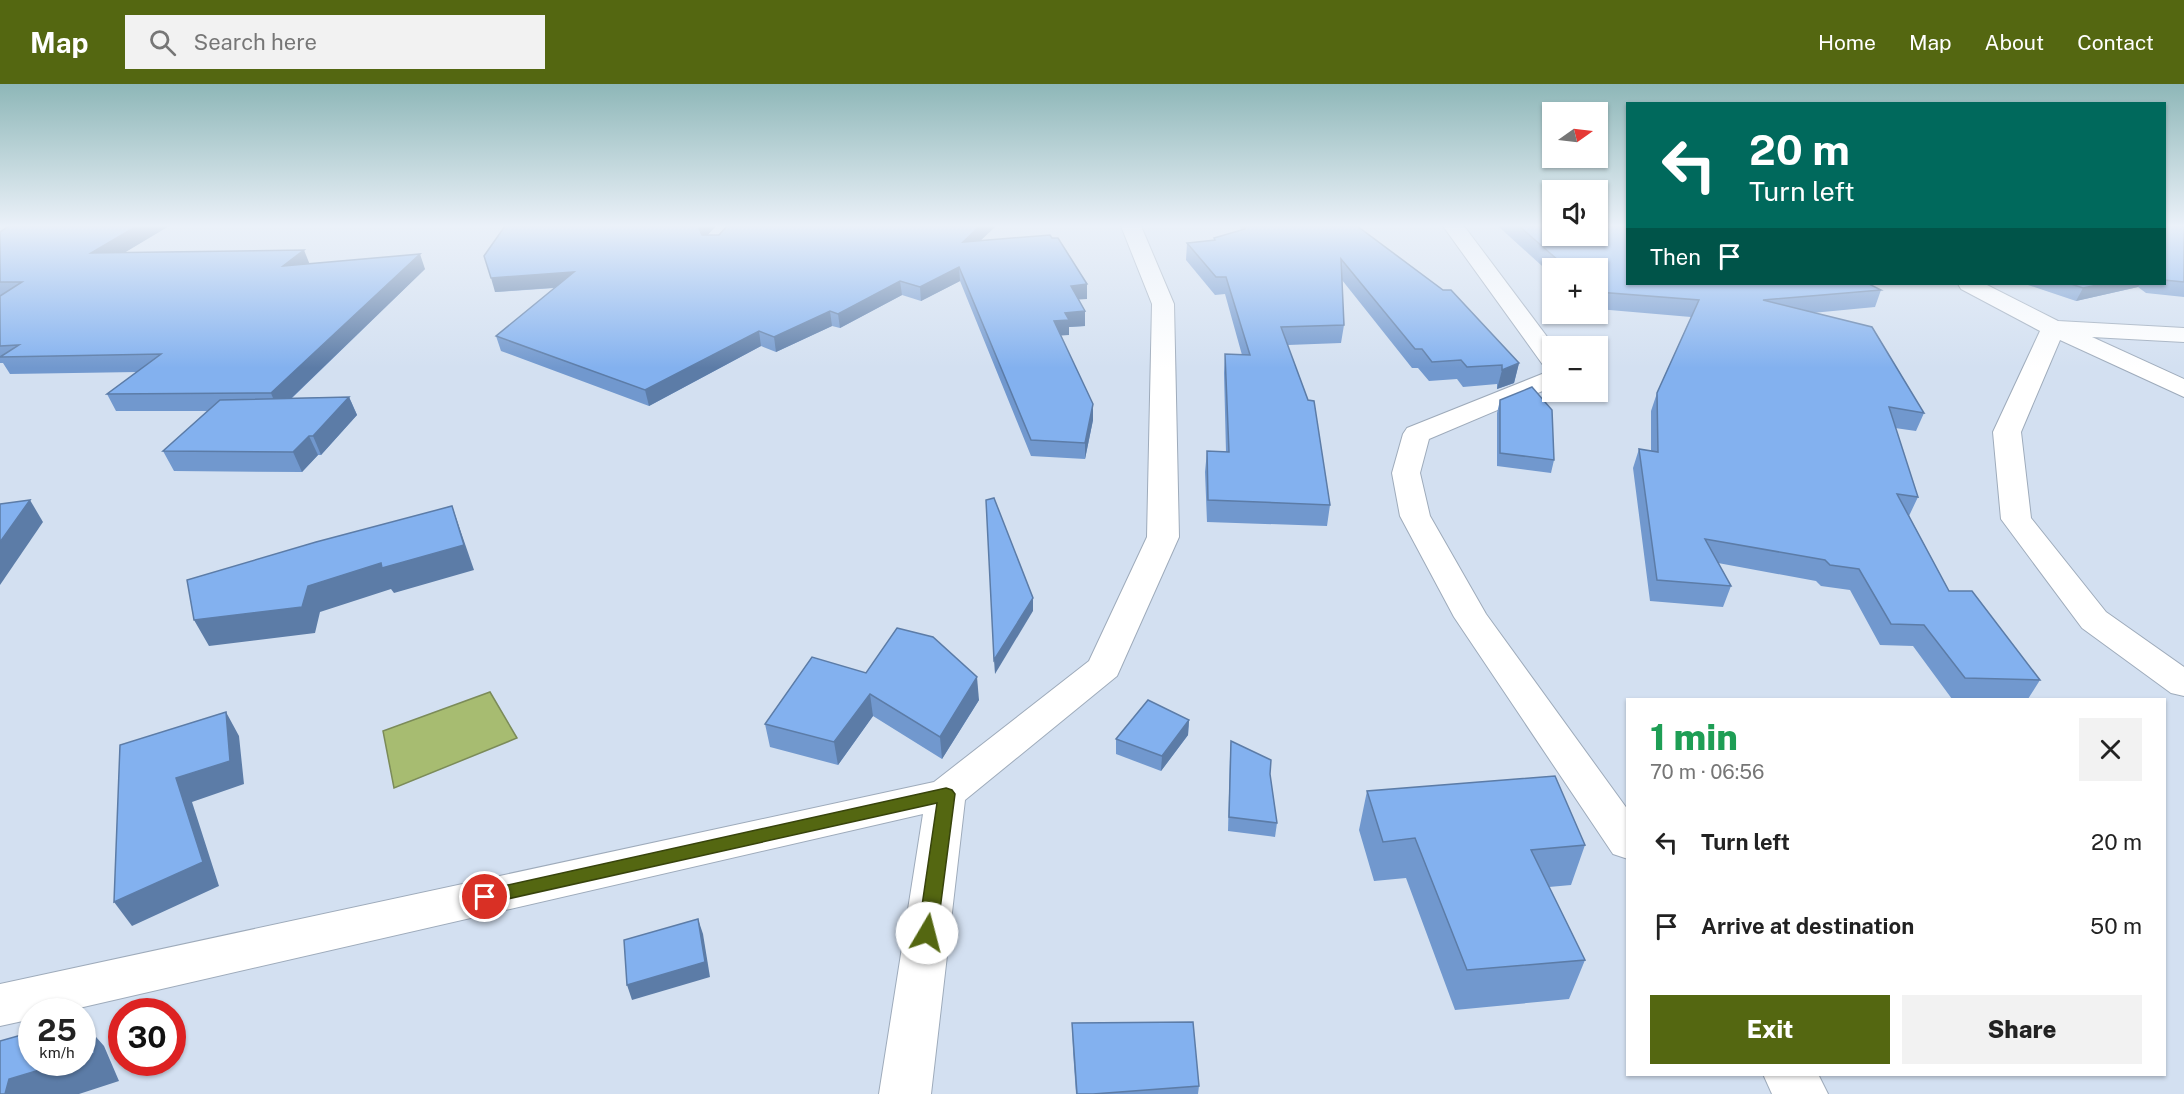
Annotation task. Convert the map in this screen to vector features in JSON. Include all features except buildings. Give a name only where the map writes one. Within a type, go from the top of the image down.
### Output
[{"type":"street","points":[[0,1005],[946,794],[1104,668],[1163,537],[1163,304],[1150,273]]},
{"type":"street","points":[[1488,273],[1542,346]]},
{"type":"street","points":[[1971,285],[2053,328],[2184,389]]},
{"type":"street","points":[[2053,328],[2184,336]]},
{"type":"street","points":[[2053,328],[2007,432],[2016,519],[2094,620],[2184,684]]},
{"type":"street","points":[[1542,382],[1417,434],[1406,473],[1415,516],[1471,617],[1626,840]]},
{"type":"street","points":[[905,1094],[946,794]]},
{"type":"street","points":[[1789,1076],[1802,1094]]},
{"type":"shaded area","points":[[490,692],[517,738],[394,788],[383,731]]},
{"type":"route","points":[[485,897],[946,794],[927,933]]}]
